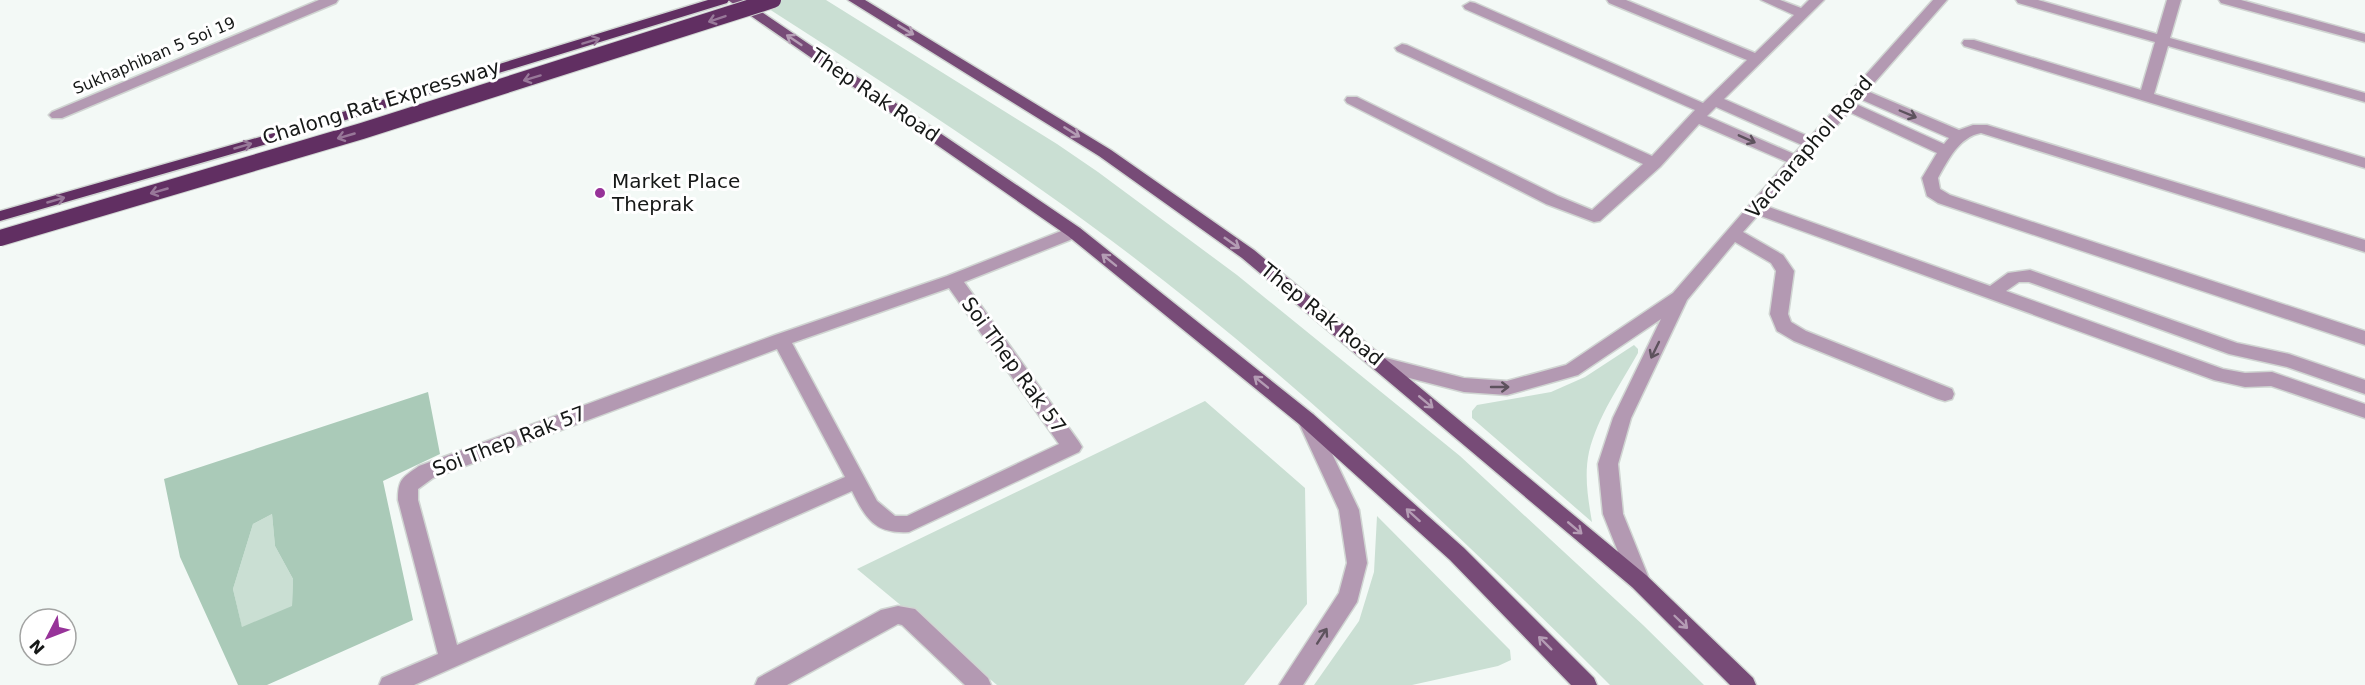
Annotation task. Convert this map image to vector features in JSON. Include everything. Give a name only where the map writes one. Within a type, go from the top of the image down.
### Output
[{"type":"highway","name":"Chalong Rat Expressway","points":[[0,216],[290,132],[722,0]]},
{"type":"highway","name":"Chalong Rat Expressway","points":[[0,238],[362,131],[773,0]]},
{"type":"main road","name":"Thep Rak Road","points":[[735,0],[1074,232],[1306,419],[1457,554],[1586,685]]},
{"type":"main road","name":"Thep Rak Road","points":[[855,0],[1105,153],[1248,254],[1639,581],[1746,685]]},
{"type":"street","name":"Sukhaphiban 5 Soi 19","points":[[57,115],[331,0]]},
{"type":"street","points":[[1614,0],[1757,60]]},
{"type":"street","points":[[1768,0],[1804,14]]},
{"type":"street","points":[[1352,100],[1590,217],[1599,216],[1705,108],[1817,0]]},
{"type":"street","name":"Vacharaphol Road","points":[[1639,581],[1613,514],[1608,464],[1622,418],[1680,297],[1733,233],[1940,0]]},
{"type":"street","points":[[2023,0],[2365,98]]},
{"type":"street","points":[[2146,97],[2174,0]]},
{"type":"street","points":[[2226,0],[2365,38]]},
{"type":"street","points":[[1470,6],[1705,108],[1812,144]]},
{"type":"street","points":[[1969,43],[2365,164]]},
{"type":"street","points":[[1402,48],[1654,162]]},
{"type":"street","points":[[1857,92],[1959,136]]},
{"type":"street","points":[[1846,105],[1947,151]]},
{"type":"street","points":[[1705,108],[1797,161]]},
{"type":"street","points":[[2365,246],[1990,130],[1973,128],[1959,136],[1930,178],[1933,192],[1944,199],[2365,338]]},
{"type":"street","points":[[1756,208],[2221,375],[2245,380],[2272,379],[2365,411]]},
{"type":"street","name":"Soi Thep Rak 57","points":[[450,659],[408,500],[408,485],[426,472],[782,340],[953,280],[1074,232]]},
{"type":"street","points":[[1733,233],[1777,259],[1785,271],[1779,314],[1783,326],[1800,336],[1945,394]]},
{"type":"street","points":[[1993,293],[2012,277],[2030,276],[2235,349],[2289,361],[2365,387]]},
{"type":"street","name":"Soi Thep Rak 57","points":[[782,340],[870,507],[891,525],[909,524],[1072,447],[953,280]]},
{"type":"street","name":"Vacharaphol Road","points":[[1382,364],[1464,385],[1507,388],[1572,370],[1680,297]]},
{"type":"street","points":[[1290,685],[1349,596],[1357,563],[1349,510],[1306,419]]},
{"type":"street","points":[[390,685],[857,480]]},
{"type":"street","points":[[766,685],[889,617],[898,615],[907,616],[980,685]]},
{"type":"green space","points":[[755,0],[826,0],[1098,172],[1237,275],[1460,456],[1643,625],[1704,685],[1610,685],[1491,568],[1369,454],[1243,344],[1112,241],[1025,178]]},
{"type":"green space","points":[[1634,345],[1638,353],[1604,413],[1589,452],[1587,478],[1592,522],[1472,418],[1472,411],[1477,405],[1551,392],[1585,377]]},
{"type":"green space","points":[[428,392],[440,454],[383,481],[413,620],[267,685],[238,685],[180,557],[164,479]],"holes":[[[272,514],[275,546],[293,579],[292,606],[242,627],[233,589],[253,524]]]},
{"type":"green space","points":[[1205,401],[1305,488],[1307,604],[1244,685],[997,685],[857,569]]},
{"type":"green space","points":[[272,514],[275,546],[293,579],[292,607],[242,628],[233,589],[253,524]]},
{"type":"green space","points":[[1377,516],[1510,650],[1511,660],[1498,666],[1412,685],[1314,685],[1359,621],[1374,572]]},
{"type":"place","name":"Market Place Theprak","points":[[600,193]]}]
